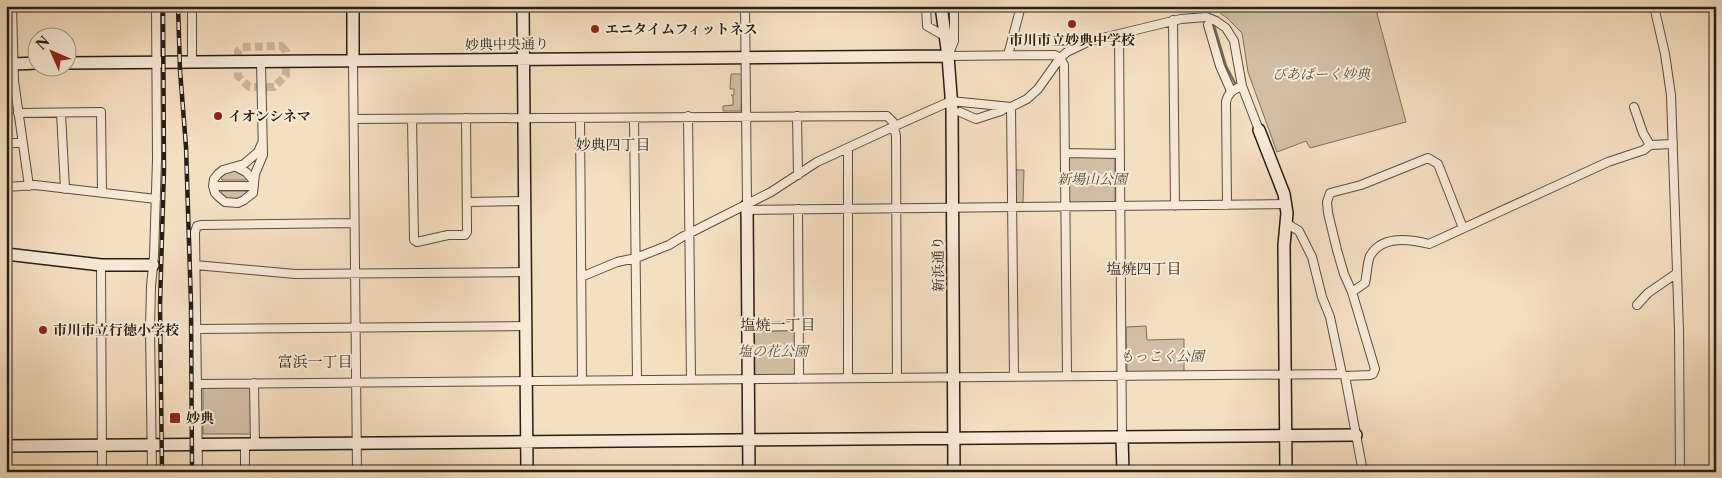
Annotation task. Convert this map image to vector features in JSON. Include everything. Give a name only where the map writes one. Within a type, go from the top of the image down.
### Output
[{"type":"street","points":[[12,6],[13,64],[28,186]]},
{"type":"street","points":[[152,472],[150,328],[156,199],[156,6]]},
{"type":"street","points":[[192,6],[192,62]]},
{"type":"street","points":[[353,6],[357,472]]},
{"type":"street","points":[[523,6],[526,472]]},
{"type":"street","points":[[745,6],[749,472]]},
{"type":"street","points":[[926,6],[927,26],[946,37]]},
{"type":"street","name":"新浜通り","points":[[942,6],[951,102],[954,472]]},
{"type":"street","points":[[954,6],[954,41],[948,56],[1055,55],[1060,58],[1064,70],[1067,376]]},
{"type":"street","points":[[1008,55],[1021,6]]},
{"type":"street","points":[[1654,6],[1672,95],[1679,331],[1680,472]]},
{"type":"street","points":[[960,112],[976,119],[1001,112],[1027,99],[1038,89],[1060,58],[1067,52],[1090,41],[1173,20],[1206,16],[1226,28],[1234,41],[1242,86],[1284,194],[1286,204],[1284,245],[1286,472]]},
{"type":"street","points":[[1173,20],[1175,206]]},
{"type":"street","points":[[1208,25],[1220,66],[1232,91]]},
{"type":"street","points":[[1118,34],[1123,472]]},
{"type":"street","name":"妙典中央通り","points":[[78,63],[948,56]]},
{"type":"street","points":[[261,62],[263,155],[255,174],[252,193],[244,200],[232,203],[215,194],[214,179],[218,174],[223,170],[236,167],[251,159],[258,152],[262,143]]},
{"type":"street","points":[[13,64],[28,63]]},
{"type":"street","points":[[1227,205],[1226,102],[1228,95],[1232,91],[1242,86]]},
{"type":"street","points":[[581,277],[616,262],[636,258],[669,245],[690,233],[747,207],[817,162],[951,102],[1008,107]]},
{"type":"street","points":[[1008,107],[1012,207],[1014,377]]},
{"type":"street","points":[[1634,107],[1643,133],[1650,145]]},
{"type":"street","points":[[18,113],[101,112],[102,193]]},
{"type":"street","points":[[60,113],[65,189]]},
{"type":"street","points":[[354,119],[881,115],[890,118],[895,126],[897,378]]},
{"type":"street","points":[[688,116],[691,379]]},
{"type":"street","points":[[797,116],[798,175]]},
{"type":"street","points":[[412,119],[414,240],[417,242],[448,235],[465,235],[467,232],[466,118]]},
{"type":"street","points":[[580,118],[582,380]]},
{"type":"street","points":[[634,118],[637,379]]},
{"type":"street","points":[[6,143],[22,143]]},
{"type":"street","points":[[1352,292],[1365,283],[1370,257],[1376,249],[1391,240],[1429,244],[1608,162],[1644,150],[1650,145],[1673,144]]},
{"type":"street","points":[[848,148],[848,378]]},
{"type":"street","points":[[1065,153],[1120,154]]},
{"type":"street","points":[[197,384],[637,379],[1370,375],[1373,374],[1375,369],[1352,292],[1344,274],[1328,213],[1327,202],[1330,193],[1361,185],[1428,158],[1438,164],[1463,228]]},
{"type":"street","points":[[236,167],[246,172],[254,183]]},
{"type":"street","points":[[214,186],[254,183]]},
{"type":"street","points":[[6,187],[28,186],[156,199]]},
{"type":"street","points":[[467,202],[524,201]]},
{"type":"street","points":[[747,207],[798,209],[1286,204]]},
{"type":"street","points":[[798,209],[799,379]]},
{"type":"street","points":[[198,472],[195,265],[195,232],[197,226],[354,223]]},
{"type":"street","points":[[1286,223],[1299,231],[1312,257],[1322,297],[1330,317],[1363,472]]},
{"type":"street","points":[[6,254],[101,265],[153,264]]},
{"type":"street","points":[[101,265],[102,472]]},
{"type":"street","points":[[195,265],[295,274],[525,272]]},
{"type":"street","points":[[1637,305],[1648,293],[1677,273]]},
{"type":"street","points":[[196,329],[525,326]]},
{"type":"street","points":[[748,327],[798,326]]},
{"type":"street","points":[[245,472],[250,445],[254,383]]},
{"type":"street","points":[[6,446],[1356,435]]},
{"type":"green space","name":"ぴあぱーく妙典","points":[[1218,6],[1375,6],[1406,122],[1310,148],[1306,141],[1277,152],[1248,72],[1242,33],[1216,10]]},
{"type":"green space","points":[[731,74],[742,74],[741,111],[723,111],[723,106],[733,105],[733,97],[731,95],[734,95],[734,89],[730,89]]},
{"type":"green space","name":"新場山公園","points":[[1071,155],[1112,156],[1115,158],[1115,200],[1112,203],[1072,204],[1068,201],[1068,158]]},
{"type":"green space","points":[[233,170],[248,177],[246,180],[222,180],[220,177],[223,174]]},
{"type":"green space","points":[[1014,170],[1024,170],[1023,204],[1016,204],[1013,201]]},
{"type":"green space","points":[[222,191],[245,191],[248,193],[240,198],[230,200],[219,194]]},
{"type":"green space","name":"もっこく公園","points":[[1146,326],[1147,340],[1184,339],[1184,372],[1130,373],[1127,370],[1126,327]]},
{"type":"green space","name":"塩の花公園","points":[[793,328],[795,330],[796,372],[792,375],[755,376],[751,373],[751,330]]},
{"type":"green space","points":[[203,387],[250,387],[252,389],[253,434],[203,434]]},
{"type":"waterway","points":[[1213,22],[1226,66],[1237,87]]},
{"type":"tunnel","points":[[281,46],[286,51],[286,75],[274,87],[249,87],[238,76],[238,51],[242,47],[281,46]]},
{"type":"railway","points":[[162,472],[160,305],[164,168],[163,6]]},
{"type":"railway","points":[[178,6],[180,70],[186,147],[191,305],[192,472]]},
{"type":"place","name":"市川市立妙典中学校","points":[[1072,24]]},
{"type":"place","name":"エニタイムフィットネス","points":[[595,29]]},
{"type":"place","name":"イオンシネマ","points":[[218,116]]},
{"type":"place","name":"市川市立行徳小学校","points":[[43,330]]},
{"type":"place","name":"妙典","points":[[175,418]]},
{"type":"district","name":"妙典四丁目","points":[[613,145]]},
{"type":"district","name":"塩焼四丁目","points":[[1144,269]]},
{"type":"district","name":"塩焼一丁目","points":[[778,325]]},
{"type":"district","name":"富浜一丁目","points":[[315,362]]}]
